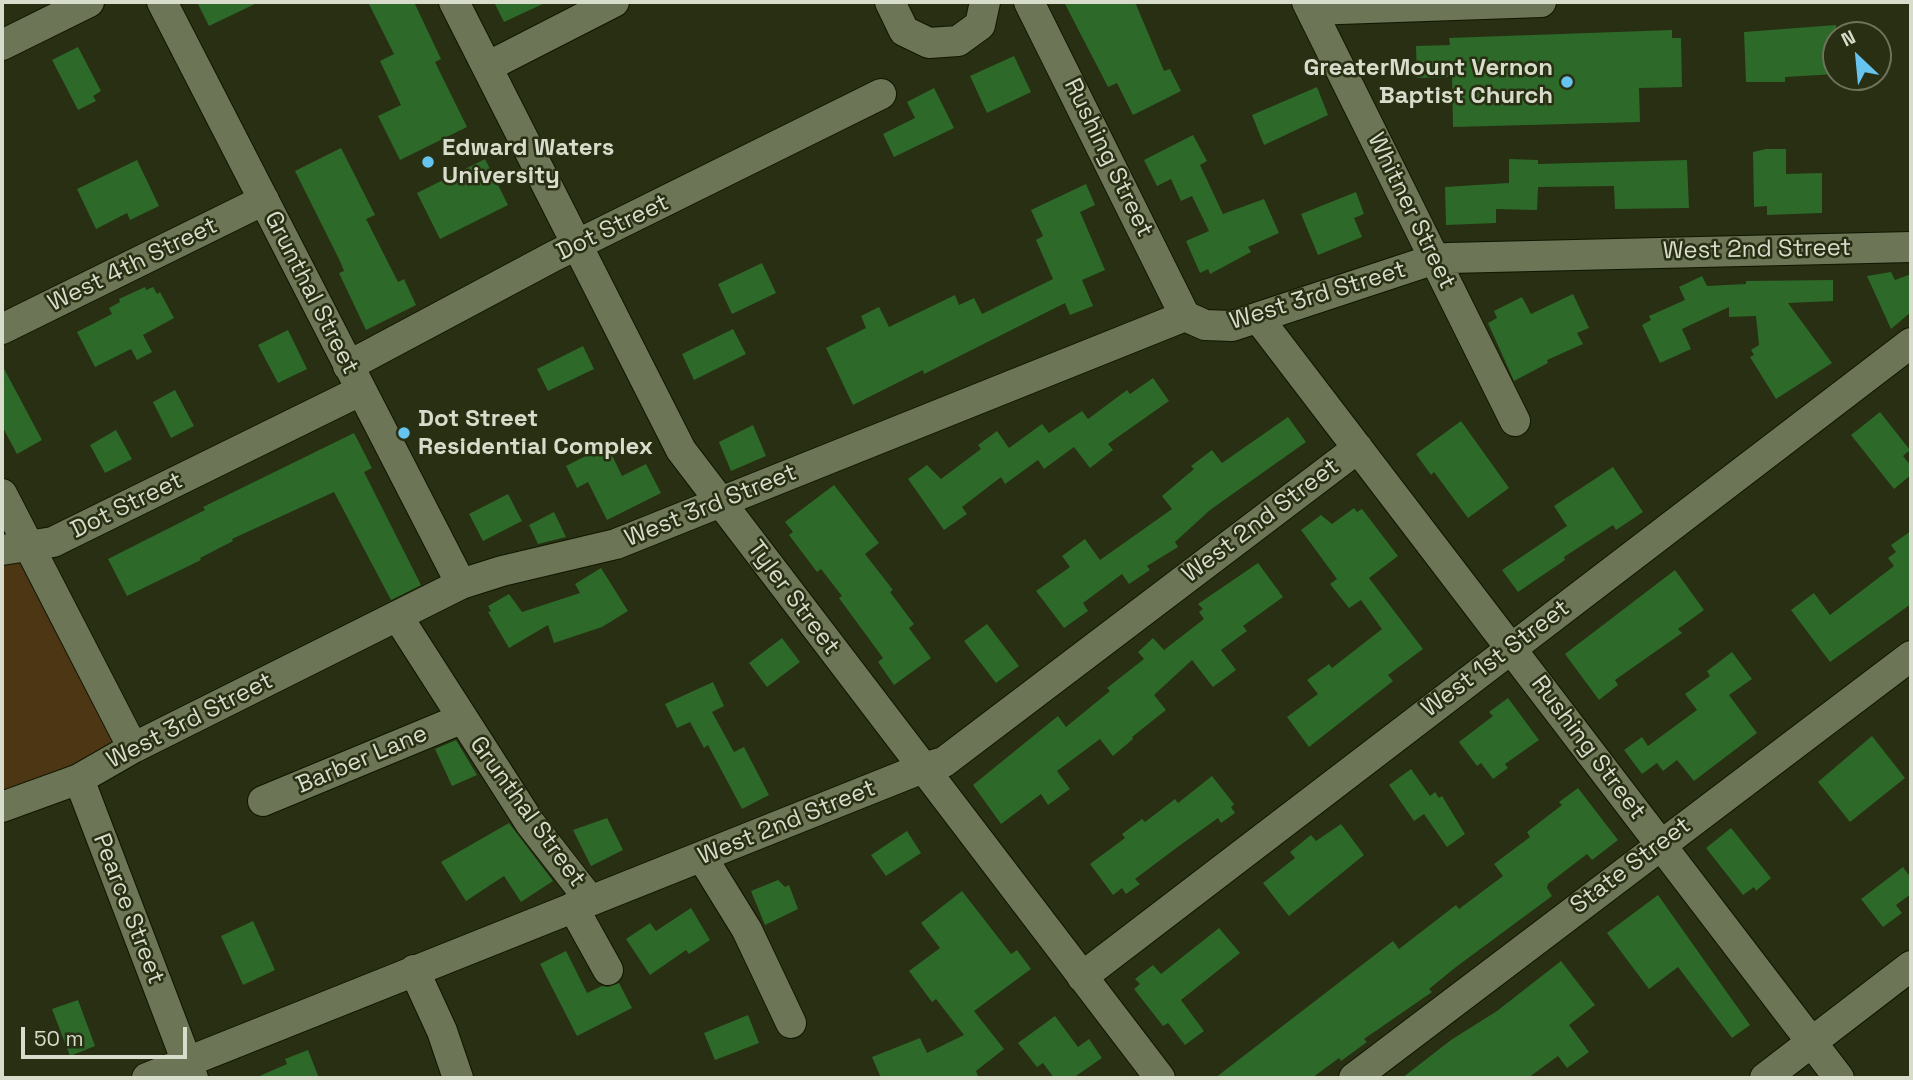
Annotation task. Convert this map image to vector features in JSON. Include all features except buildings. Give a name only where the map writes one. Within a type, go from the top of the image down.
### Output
[{"type":"street","points":[[2,45],[89,2]]},
{"type":"street","name":"Grunthal Street","points":[[162,2],[461,584]]},
{"type":"street","name":"Tyler Street","points":[[454,2],[681,450],[1160,1078]]},
{"type":"street","points":[[487,67],[614,2]]},
{"type":"street","points":[[890,2],[904,31],[929,43],[958,41],[980,25],[985,2]]},
{"type":"street","name":"Rushing Street","points":[[1029,2],[1185,316]]},
{"type":"street","points":[[1309,6],[1541,2]]},
{"type":"street","name":"Whitner Street","points":[[1309,6],[1514,421]]},
{"type":"street","name":"Dot Street","points":[[15,548],[53,542],[354,379],[577,246],[881,94]]},
{"type":"street","name":"West 4th Street","points":[[2,329],[264,200]]},
{"type":"street","name":"West 2nd Street","points":[[1435,259],[1911,247]]},
{"type":"street","name":"West 3rd Street","points":[[2,807],[79,779],[133,748],[461,584],[502,571],[616,544],[1185,316],[1205,325],[1233,326],[1435,259]]},
{"type":"street","name":"Rushing Street","points":[[1259,319],[1839,1078]]},
{"type":"street","name":"West 1st Street","points":[[1082,977],[1911,343]]},
{"type":"street","name":"West 2nd Street","points":[[147,1078],[189,1070],[414,970],[944,762],[1359,448]]},
{"type":"street","points":[[2,494],[15,548],[133,748]]},
{"type":"street","name":"Grunthal Street","points":[[398,617],[582,904],[608,970]]},
{"type":"street","name":"State Street","points":[[1354,1078],[1911,656]]},
{"type":"street","name":"Barber Lane","points":[[263,801],[461,719]]},
{"type":"street","name":"Pearce Street","points":[[79,779],[189,1070]]},
{"type":"street","points":[[702,857],[747,930],[791,1023]]},
{"type":"street","points":[[1765,1078],[1911,966]]},
{"type":"street","points":[[414,970],[442,1031],[458,1078]]},
{"type":"shaded area","points":[[12,558],[26,566],[119,751],[2,797],[2,560]]},
{"type":"place","name":"GreaterMount Vernon Baptist Church","points":[[1567,82]]},
{"type":"place","name":"Edward Waters University","points":[[428,162]]},
{"type":"place","name":"Dot Street Residential Complex","points":[[404,433]]}]
